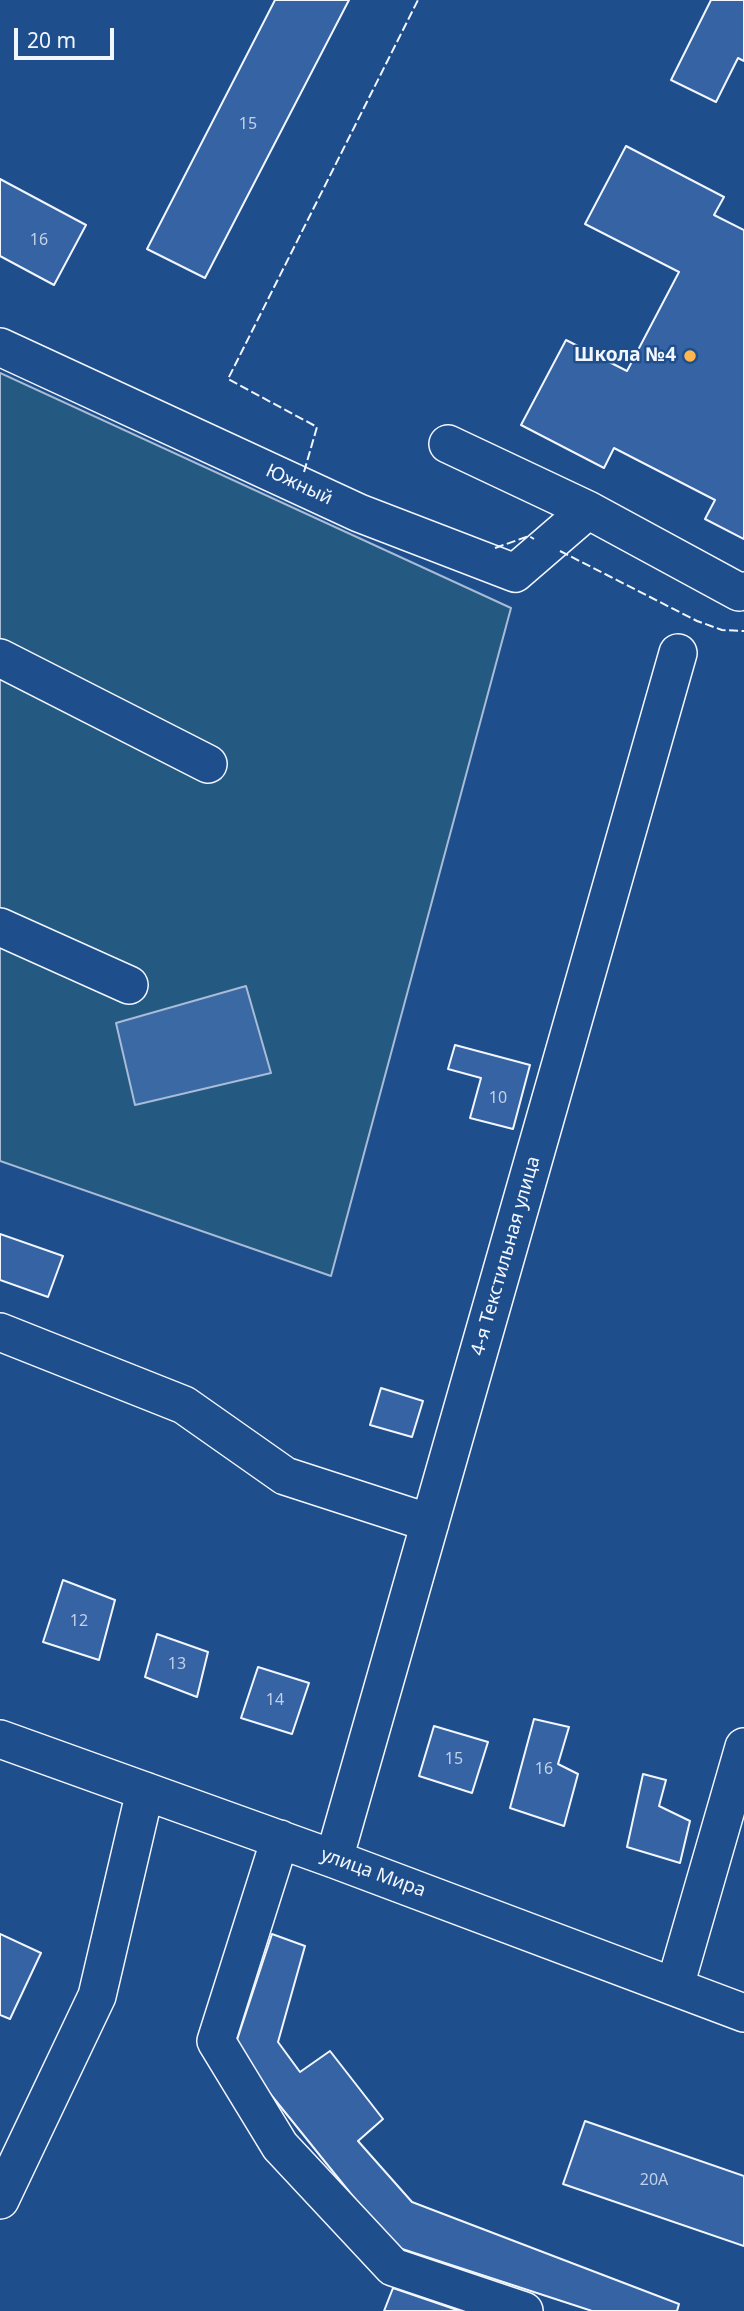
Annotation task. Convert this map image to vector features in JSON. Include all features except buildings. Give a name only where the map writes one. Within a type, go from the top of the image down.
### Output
[{"type":"street","name":"Южный","points":[[0,347],[359,513],[515,573],[588,510]]},
{"type":"street","points":[[448,444],[588,510],[739,592],[744,591]]},
{"type":"street","name":"4-я Текстильная улица","points":[[334,1859],[678,653]]},
{"type":"street","points":[[0,658],[208,764]]},
{"type":"street","points":[[0,927],[129,985]]},
{"type":"street","points":[[0,1332],[184,1405],[285,1476],[430,1523]]},
{"type":"street","name":"улица Мира","points":[[0,1739],[280,1839],[744,2012]]},
{"type":"street","points":[[675,1986],[744,1747]]},
{"type":"street","points":[[0,2200],[97,1996],[145,1791]]},
{"type":"street","points":[[280,1839],[216,2041],[280,2146],[393,2267],[524,2311]]},
{"type":"shaded area","points":[[0,373],[511,608],[331,1276],[0,1161]]},
{"type":"shaded area","points":[[246,986],[271,1073],[135,1105],[116,1023]]},
{"type":"fence","points":[[304,472],[317,427],[228,379],[418,0]]},
{"type":"fence","points":[[495,548],[529,536],[534,539]]},
{"type":"fence","points":[[560,551],[697,621],[722,630],[744,631]]},
{"type":"place","name":"Школа №4","points":[[690,356]]}]
